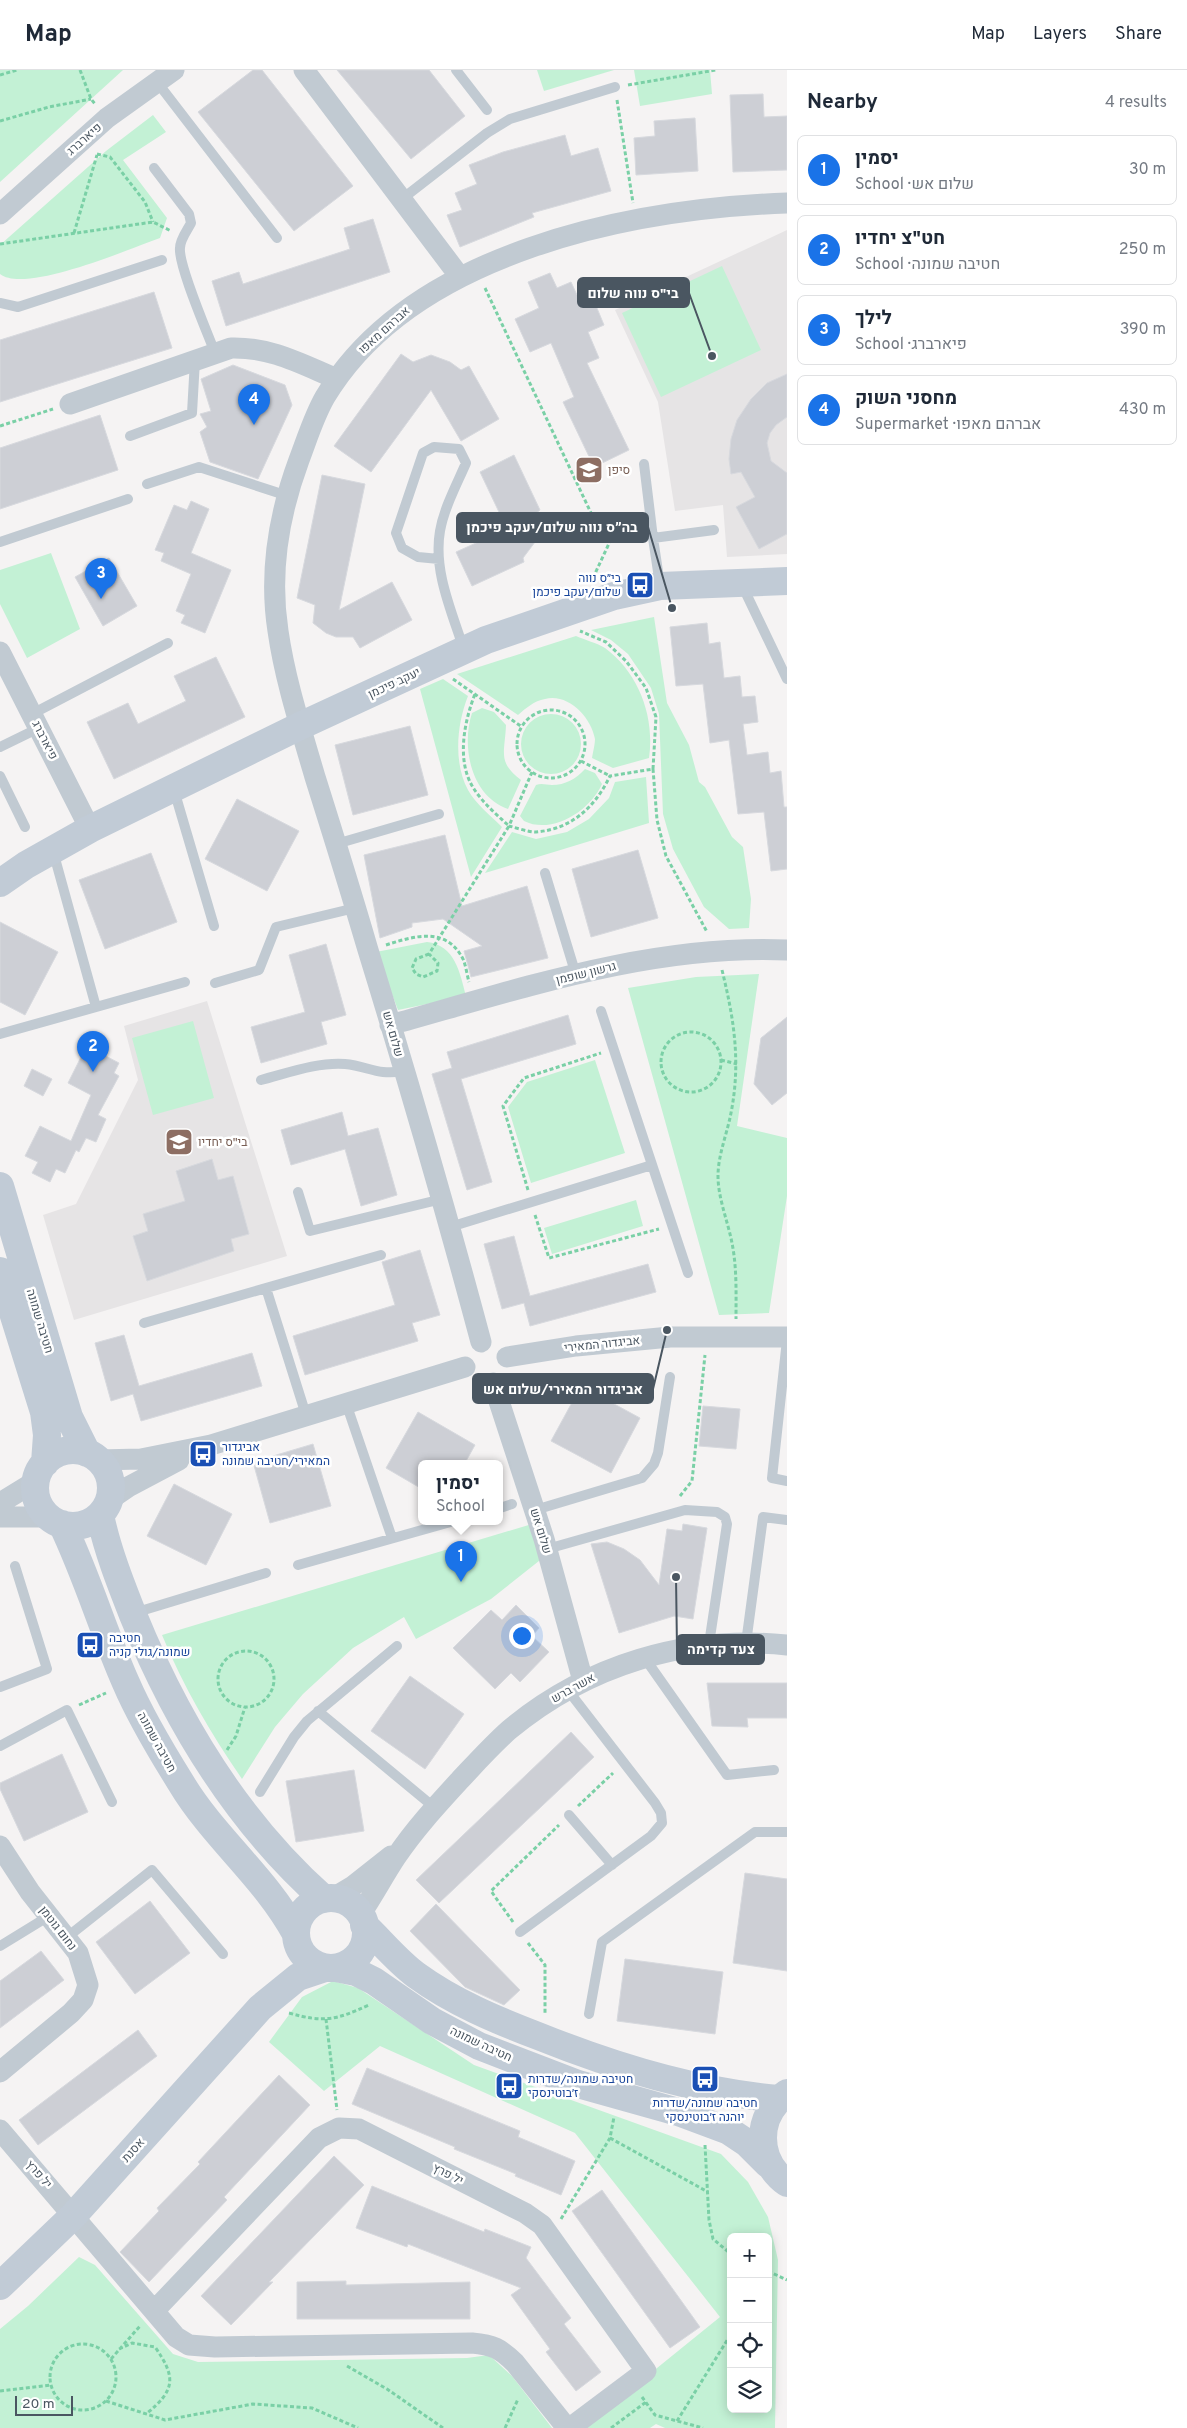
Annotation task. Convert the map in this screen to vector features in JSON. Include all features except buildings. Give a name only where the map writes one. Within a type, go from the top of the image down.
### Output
[{"type":"street","points":[[304,70],[402,200],[468,273]]},
{"type":"street","name":"פיארברג","points":[[0,214],[108,118],[169,73]]},
{"type":"street","name":"אברהם מאפו","points":[[300,726],[278,632],[275,595],[281,518],[293,477],[323,400],[358,352],[416,301],[468,273],[582,232],[636,220],[726,208],[787,203]]},
{"type":"street","points":[[70,404],[231,348],[253,347],[275,352],[337,379]]},
{"type":"street","name":"יעקב פיכמן","points":[[0,883],[26,865],[90,829],[300,726],[486,640],[614,596],[660,586],[787,581]]},
{"type":"street","name":"פיארברג","points":[[0,652],[90,829]]},
{"type":"street","name":"שלום אש","points":[[300,726],[369,950],[442,1199],[481,1342]]},
{"type":"street","name":"יעקב פיכמן","points":[[0,874],[26,865]]},
{"type":"street","name":"גרשון שופמן","points":[[390,1025],[576,974],[651,958],[717,951],[787,950]]},
{"type":"street","name":"חטיבה שמונה","points":[[0,1186],[69,1417],[93,1456]]},
{"type":"street","name":"חטיבה שמונה","points":[[0,1271],[44,1412],[48,1435],[40,1472]]},
{"type":"street","name":"אביגדור המאירי","points":[[507,1357],[621,1341],[670,1337],[787,1338]]},
{"type":"street","points":[[481,1342],[497,1344],[507,1357],[508,1363],[503,1375],[493,1383],[487,1384],[476,1381],[465,1367],[468,1352],[481,1342]]},
{"type":"street","points":[[0,1517],[82,1524],[156,1470],[212,1445],[346,1402],[465,1367]]},
{"type":"street","name":"שלום אש","points":[[493,1383],[547,1549],[575,1685]]},
{"type":"street","points":[[0,1503],[15,1495],[40,1472],[52,1457],[69,1450],[93,1456],[141,1459],[212,1445]]},
{"type":"street","points":[[93,1456],[109,1474],[111,1483],[104,1507],[110,1555],[163,1682],[210,1768],[235,1804],[291,1868],[328,1899]]},
{"type":"street","points":[[40,1472],[37,1501],[56,1521]]},
{"type":"street","name":"חטיבה שמונה","points":[[56,1521],[86,1577],[127,1684],[158,1746],[182,1786],[209,1825],[281,1908],[296,1939]]},
{"type":"street","name":"אשר ברש","points":[[328,1899],[353,1886],[384,1863],[411,1837],[486,1752],[510,1730],[575,1685],[644,1657],[709,1644],[787,1645]]},
{"type":"street","name":"אשר ברש","points":[[362,1920],[411,1837]]},
{"type":"street","name":"נחום גוטמן","points":[[0,1846],[10,1863],[78,1953],[86,1973],[88,1985],[83,2000],[71,2013],[0,2072]]},
{"type":"street","points":[[362,1920],[366,1934],[360,1952],[353,1960],[330,1968],[308,1960],[296,1939],[300,1915],[315,1902],[328,1899],[349,1903],[362,1920],[415,1974],[448,1995],[492,2018],[642,2073],[722,2091],[783,2096]]},
{"type":"street","name":"אסנת","points":[[0,2286],[74,2215],[260,2008],[276,1985],[296,1939]]},
{"type":"street","name":"חטיבה שמונה","points":[[330,1968],[356,1972],[395,1994],[432,2021],[479,2046],[578,2084],[729,2131],[747,2143],[778,2174]]},
{"type":"street","name":"אסנת","points":[[260,2008],[298,1977],[330,1968]]},
{"type":"street","points":[[783,2096],[768,2113],[763,2130],[763,2147],[778,2174],[787,2204]]},
{"type":"street","points":[[154,2311],[303,2153],[319,2138],[339,2128]]},
{"type":"street","name":"יל פרץ","points":[[0,2130],[176,2337],[189,2346],[492,2345],[506,2353],[568,2428],[646,2371],[542,2225],[524,2213],[359,2129],[339,2128]]},
{"type":"lane","points":[[456,70],[487,110]]},
{"type":"lane","points":[[169,73],[277,238]]},
{"type":"lane","points":[[402,200],[487,133],[510,119],[615,87]]},
{"type":"lane","points":[[154,168],[189,214],[191,223],[179,249],[215,353]]},
{"type":"lane","points":[[0,304],[18,307],[162,260]]},
{"type":"lane","points":[[130,436],[192,413],[195,360]]},
{"type":"lane","points":[[439,559],[418,557],[402,548],[396,534],[423,453],[434,446],[459,449],[466,463],[440,530],[439,559],[452,656]]},
{"type":"lane","points":[[644,464],[660,586]]},
{"type":"lane","points":[[147,484],[199,467],[288,496]]},
{"type":"lane","points":[[0,542],[128,499]]},
{"type":"lane","points":[[653,538],[714,530]]},
{"type":"lane","points":[[741,583],[787,679]]},
{"type":"lane","points":[[0,747],[35,721],[168,644]]},
{"type":"lane","points":[[0,776],[25,827]]},
{"type":"lane","points":[[174,788],[214,926]]},
{"type":"lane","points":[[336,844],[439,814]]},
{"type":"lane","points":[[53,850],[96,1007]]},
{"type":"lane","points":[[545,873],[576,974]]},
{"type":"lane","points":[[215,983],[259,970],[276,927],[355,908]]},
{"type":"lane","points":[[0,1034],[185,982]]},
{"type":"lane","points":[[601,1011],[688,1273]]},
{"type":"lane","points":[[261,1080],[324,1064],[348,1064],[372,1071],[403,1071]]},
{"type":"lane","points":[[450,1228],[652,1165]]},
{"type":"lane","points":[[298,1192],[310,1230],[442,1199]]},
{"type":"lane","points":[[144,1323],[381,1255]]},
{"type":"lane","points":[[266,1288],[306,1415]]},
{"type":"lane","points":[[787,1338],[772,1478],[787,1481]]},
{"type":"lane","points":[[535,1510],[625,1485],[647,1474],[654,1464],[658,1453],[670,1377]]},
{"type":"lane","points":[[346,1402],[392,1538]]},
{"type":"lane","points":[[503,1507],[512,1504]]},
{"type":"lane","points":[[547,1549],[685,1510],[717,1512],[724,1516],[727,1524],[709,1644]]},
{"type":"lane","points":[[746,1643],[763,1517],[787,1520]]},
{"type":"lane","points":[[298,1565],[439,1525]]},
{"type":"lane","points":[[0,1687],[47,1669],[15,1566]]},
{"type":"lane","points":[[133,1614],[266,1573]]},
{"type":"lane","points":[[260,1792],[294,1737],[318,1711],[397,1646]]},
{"type":"lane","points":[[644,1657],[727,1775],[774,1770]]},
{"type":"lane","points":[[520,1932],[656,1832],[662,1823],[658,1808],[624,1763],[575,1685]]},
{"type":"lane","points":[[0,1746],[68,1710],[112,1802]]},
{"type":"lane","points":[[318,1711],[435,1808]]},
{"type":"lane","points":[[570,1815],[612,1865]]},
{"type":"lane","points":[[589,2014],[602,1942],[755,1832],[787,1832]]},
{"type":"lane","points":[[66,1938],[152,1870],[223,1954]]},
{"type":"lane","points":[[0,1946],[49,1916]]},
{"type":"path","points":[[0,75],[17,70]]},
{"type":"path","points":[[74,233],[108,118],[91,99],[80,70]]},
{"type":"path","points":[[636,220],[615,87],[716,70]]},
{"type":"path","points":[[0,121],[49,107],[91,99]]},
{"type":"path","points":[[97,154],[110,157],[145,202],[153,222]]},
{"type":"path","points":[[0,244],[153,222],[183,237]]},
{"type":"path","points":[[468,273],[591,513],[653,538]]},
{"type":"path","points":[[0,426],[70,404]]},
{"type":"path","points":[[618,524],[568,611],[583,633],[606,642],[626,661],[646,688],[656,716],[653,769],[657,820],[666,856],[717,951],[734,1020],[737,1064],[731,1112],[718,1176],[733,1245],[736,1279],[735,1337]]},
{"type":"path","points":[[452,656],[450,677],[522,727]]},
{"type":"path","points":[[475,694],[466,717],[463,739],[466,764],[473,788],[509,826],[534,832],[564,826],[584,813],[602,793],[610,776]]},
{"type":"path","points":[[548,711],[568,715],[577,722],[585,741],[581,761],[575,769],[559,778],[550,778],[532,772],[520,756],[518,742],[522,727],[533,716],[548,711]]},
{"type":"path","points":[[581,761],[610,776],[653,769]]},
{"type":"path","points":[[429,954],[438,963],[437,971],[423,977],[416,974],[412,968],[416,958],[429,954],[509,826],[532,772]]},
{"type":"path","points":[[369,950],[410,937],[427,935],[439,937],[455,949],[463,959],[474,1002]]},
{"type":"path","points":[[688,1032],[698,1032],[707,1036],[719,1050],[721,1060],[716,1079],[699,1090],[680,1090],[665,1077],[661,1067],[664,1048],[678,1034],[688,1032]]},
{"type":"path","points":[[614,1049],[524,1078],[503,1106],[549,1258],[672,1226]]},
{"type":"path","points":[[721,1060],[737,1064]]},
{"type":"path","points":[[244,1651],[254,1652],[267,1660],[274,1678],[273,1688],[268,1697],[255,1706],[245,1708],[235,1706],[227,1701],[218,1686],[217,1676],[226,1658],[234,1653],[244,1651]]},
{"type":"path","points":[[68,1710],[127,1684]]},
{"type":"path","points":[[210,1768],[226,1752],[236,1736],[245,1708]]},
{"type":"path","points":[[545,2039],[545,1965],[490,1891],[624,1763]]},
{"type":"path","points":[[260,2008],[312,2020],[338,2018],[395,1994]]},
{"type":"path","points":[[326,2019],[339,2128]]},
{"type":"path","points":[[550,2237],[610,2138],[617,2096]]},
{"type":"path","points":[[703,2122],[713,2239],[727,2251]]},
{"type":"path","points":[[610,2138],[708,2192]]},
{"type":"path","points":[[772,2273],[787,2280]]},
{"type":"path","points":[[111,2359],[154,2311]]},
{"type":"path","points":[[676,2421],[727,2340]]},
{"type":"path","points":[[120,2349],[132,2344],[155,2347],[169,2366],[170,2387],[159,2404],[146,2414]]},
{"type":"path","points":[[74,2346],[92,2346],[103,2351],[111,2359],[115,2369],[116,2381],[113,2392],[106,2401],[97,2407],[86,2410],[74,2410],[64,2405],[55,2396],[50,2385],[50,2374],[53,2363],[64,2350],[74,2346]]},
{"type":"path","points":[[340,2362],[387,2389],[443,2428]]},
{"type":"path","points":[[505,2428],[528,2379]]},
{"type":"path","points":[[631,2382],[655,2415],[703,2428]]},
{"type":"path","points":[[0,2391],[50,2385]]},
{"type":"path","points":[[106,2401],[165,2420],[254,2404],[312,2408],[358,2428]]},
{"type":"path","points":[[611,2428],[646,2402]]},
{"type":"shaded area","points":[[787,230],[787,554],[727,557],[723,505],[675,511],[658,402],[615,310]]},
{"type":"shaded area","name":"בי\"ס יחדיו","points":[[207,1001],[287,1256],[74,1320],[43,1215],[76,1204],[138,1080],[124,1026]]},
{"type":"green space","points":[[0,70],[123,70],[0,182]]},
{"type":"green space","points":[[537,70],[614,70],[544,91]]},
{"type":"green space","points":[[634,70],[710,70],[712,94],[640,106]]},
{"type":"green space","points":[[153,115],[166,132],[123,160],[167,218],[160,238],[78,268],[53,274],[13,279],[0,274],[0,245],[106,151]]},
{"type":"green space","points":[[722,266],[761,350],[661,397],[622,313]]},
{"type":"green space","points":[[51,553],[80,629],[27,658],[0,604],[0,570]]},
{"type":"green space","points":[[654,617],[667,703],[689,745],[699,782],[705,787],[732,837],[743,847],[751,899],[749,928],[729,929],[704,907],[673,849],[663,814],[659,714],[651,688],[628,654],[611,640],[591,630]]},
{"type":"green space","points":[[576,636],[605,648],[617,658],[635,683],[647,712],[650,743],[649,758],[613,768],[592,758],[595,739],[593,731],[583,715],[570,703],[554,698],[545,699],[527,707],[518,715],[457,674]]},
{"type":"green space","points":[[443,679],[468,696],[461,719],[458,743],[463,779],[475,800],[502,827],[471,877],[420,689]]},
{"type":"green space","points":[[482,708],[494,712],[506,725],[505,762],[513,774],[521,780],[508,809],[495,803],[485,793],[477,782],[472,769],[468,741],[469,726],[472,713]]},
{"type":"green space","points":[[545,714],[557,714],[568,719],[576,727],[581,738],[579,756],[568,769],[557,774],[545,774],[534,769],[526,761],[521,750],[521,738],[526,727],[534,719]]},
{"type":"green space","points":[[585,769],[595,773],[602,784],[589,803],[579,811],[558,823],[546,825],[535,825],[524,821],[520,816],[536,785],[566,783]]},
{"type":"green space","points":[[646,777],[649,823],[485,873],[512,832],[536,839],[567,832],[589,819],[609,798],[615,782]]},
{"type":"green space","points":[[427,942],[444,948],[450,954],[455,961],[466,996],[398,1010],[376,952]]},
{"type":"green space","points":[[759,974],[737,1126],[787,1138],[787,1196],[769,1313],[719,1315],[628,988],[696,977]]},
{"type":"green space","points":[[193,1021],[214,1098],[153,1115],[132,1038]]},
{"type":"green space","points":[[595,1060],[625,1153],[531,1183],[508,1107],[527,1082]]},
{"type":"green space","points":[[636,1200],[643,1226],[552,1254],[544,1228]]},
{"type":"green space","points":[[532,1524],[544,1557],[491,1599],[416,1639],[404,1617],[353,1648],[303,1694],[275,1727],[242,1779],[198,1709],[162,1635]]},
{"type":"green space","points":[[333,1981],[358,1988],[474,2065],[721,2154],[748,2182],[768,2217],[772,2233],[727,2233],[727,2413],[772,2413],[772,2234],[778,2260],[775,2428],[665,2428],[656,2424],[650,2428],[583,2428],[720,2317],[575,2133],[380,2046],[324,2091],[269,2042],[302,1997]]},
{"type":"green space","points":[[79,2257],[95,2265],[173,2354],[198,2362],[467,2358],[489,2355],[512,2376],[552,2428],[0,2428],[0,2329],[28,2306]]},
{"type":"place","name":"בי\"ס נווה שלום","points":[[712,356]]},
{"type":"place","name":"מחסני השוק","points":[[254,425]]},
{"type":"place","name":"סיפן","points":[[589,470]]},
{"type":"place","name":"בי״ס נווה שלום/יעקב פיכמן","points":[[640,585]]},
{"type":"place","name":"לילך","points":[[101,599]]},
{"type":"place","name":"בה״ס נווה שלום/יעקב פיכמן","points":[[672,608]]},
{"type":"place","name":"חט\"צ יחדיו","points":[[93,1072]]},
{"type":"place","name":"בי\"ס יחדיו","points":[[179,1142]]},
{"type":"place","name":"אביגדור המאירי/שלום אש","points":[[667,1330]]},
{"type":"place","name":"אביגדור המאירי/חטיבה שמונה","points":[[203,1454]]},
{"type":"place","name":"צעד קדימה","points":[[676,1577]]},
{"type":"place","name":"יסמין","points":[[461,1582]]},
{"type":"place","name":"חטיבה שמונה/גולי קניה","points":[[90,1645]]},
{"type":"place","name":"חטיבה שמונה/שדרות יוהנה ז׳בוטינסקי","points":[[705,2079]]},
{"type":"place","name":"חטיבה שמונה/שדרות ז׳בוטינסקי","points":[[509,2086]]}]
